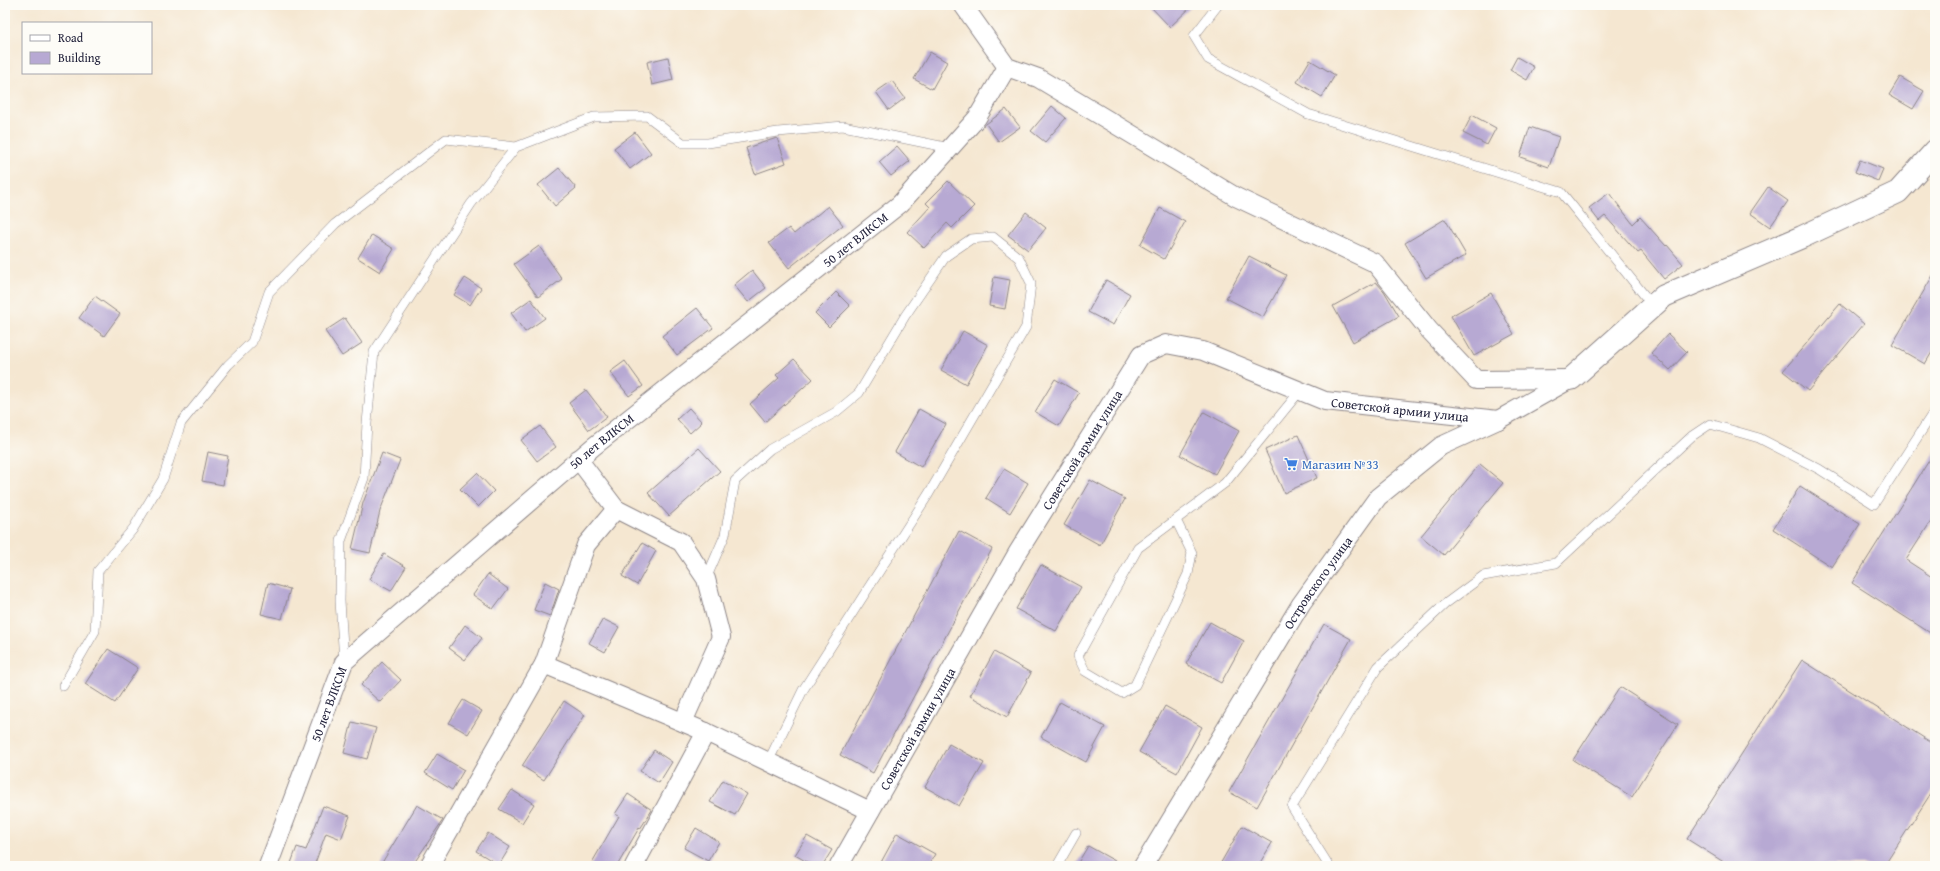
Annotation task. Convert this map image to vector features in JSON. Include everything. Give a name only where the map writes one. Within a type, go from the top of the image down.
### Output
[{"type":"street","points":[[963,5],[1007,67],[1038,78],[1236,196],[1375,263],[1429,330],[1476,380],[1571,379],[1664,296],[1802,237],[1898,192],[1935,151]]},
{"type":"street","name":"50 лет ВЛКСМ","points":[[268,866],[344,662],[578,459],[900,204],[977,118],[1007,67]]},
{"type":"street","name":"Советской армии улица","points":[[839,866],[1018,552],[1141,355],[1166,344],[1204,351],[1325,401],[1498,420]]},
{"type":"street","name":"Островского улица","points":[[1143,866],[1301,604],[1378,497],[1441,446],[1498,420],[1571,379]]},
{"type":"street","points":[[578,459],[616,509],[681,542],[706,579],[721,638],[683,722]]},
{"type":"street","points":[[429,866],[544,664],[586,545],[616,509]]},
{"type":"street","points":[[544,664],[706,732],[870,811]]},
{"type":"street","points":[[634,866],[706,732]]},
{"type":"lane","points":[[1218,5],[1194,36],[1208,59],[1308,114],[1561,192],[1653,306]]},
{"type":"lane","points":[[62,686],[95,631],[98,571],[133,529],[163,479],[181,423],[228,365],[252,342],[270,292],[335,224],[446,139],[516,147],[594,117],[648,116],[683,142],[708,143],[778,132],[843,126],[950,148]]},
{"type":"lane","points":[[344,662],[340,602],[341,541],[364,478],[367,423],[374,352],[471,204],[516,147]]},
{"type":"lane","points":[[706,579],[725,534],[735,481],[770,449],[836,412],[859,393],[905,316],[946,256],[971,239],[993,237],[1019,258],[1031,283],[1026,327],[928,496],[803,690],[768,762]]},
{"type":"lane","points":[[1176,520],[1192,553],[1188,574],[1136,685],[1122,692],[1085,671],[1078,656],[1138,548],[1225,483],[1300,391]]},
{"type":"lane","points":[[1329,866],[1292,807],[1378,666],[1445,604],[1483,576],[1556,563],[1692,436],[1710,424],[1759,438],[1819,469],[1874,504],[1935,410]]},
{"type":"lane","points":[[1057,866],[1076,833]]},
{"type":"building","points":[[1149,5],[1193,5],[1170,27]]},
{"type":"building","points":[[930,52],[947,62],[932,89],[914,79]]},
{"type":"building","points":[[668,57],[673,80],[652,85],[647,62]]},
{"type":"building","points":[[1517,57],[1534,67],[1527,80],[1510,70]]},
{"type":"building","points":[[1310,60],[1335,75],[1322,97],[1297,82]]},
{"type":"building","points":[[1900,77],[1924,91],[1913,109],[1889,95]]},
{"type":"building","points":[[892,81],[905,98],[889,110],[876,92]]},
{"type":"building","points":[[1052,106],[1066,118],[1045,142],[1031,131]]},
{"type":"building","points":[[1006,109],[1020,127],[999,142],[986,124]]},
{"type":"building","points":[[1472,115],[1496,128],[1487,145],[1463,133]]},
{"type":"building","points":[[1530,127],[1559,137],[1549,167],[1520,157]]},
{"type":"building","points":[[635,132],[651,153],[630,169],[614,148]]},
{"type":"building","points":[[777,138],[786,163],[755,174],[746,148]]},
{"type":"building","points":[[897,146],[910,161],[891,176],[879,162]]},
{"type":"building","points":[[1860,160],[1883,169],[1878,181],[1855,172]]},
{"type":"building","points":[[559,168],[576,188],[555,206],[538,185]]},
{"type":"building","points":[[948,181],[974,206],[952,228],[947,223],[924,248],[907,232],[930,207],[926,203]]},
{"type":"building","points":[[1768,187],[1788,201],[1770,227],[1750,213]]},
{"type":"building","points":[[1609,193],[1633,224],[1640,217],[1683,264],[1664,279],[1641,251],[1638,253],[1605,216],[1599,221],[1589,208]]},
{"type":"building","points":[[828,206],[843,225],[789,268],[769,243],[789,228],[794,234]]},
{"type":"building","points":[[1160,208],[1185,222],[1164,259],[1140,245]]},
{"type":"building","points":[[1026,212],[1046,228],[1028,250],[1008,235]]},
{"type":"building","points":[[1445,219],[1466,255],[1426,278],[1405,243]]},
{"type":"building","points":[[372,235],[394,249],[380,272],[358,258]]},
{"type":"building","points":[[539,246],[562,279],[538,297],[514,264]]},
{"type":"building","points":[[1249,256],[1286,275],[1263,317],[1226,298]]},
{"type":"building","points":[[752,270],[766,288],[748,302],[734,285]]},
{"type":"building","points":[[1935,272],[1935,347],[1925,364],[1892,345]]},
{"type":"building","points":[[994,277],[1010,280],[1005,309],[989,306]]},
{"type":"building","points":[[465,278],[481,288],[470,305],[454,295]]},
{"type":"building","points":[[1106,280],[1130,294],[1113,325],[1088,312]]},
{"type":"building","points":[[1376,282],[1384,291],[1399,316],[1353,342],[1333,306]]},
{"type":"building","points":[[836,292],[850,306],[829,327],[815,313]]},
{"type":"building","points":[[1491,293],[1514,334],[1474,356],[1451,316]]},
{"type":"building","points":[[95,296],[120,314],[104,336],[79,318]]},
{"type":"building","points":[[531,299],[545,318],[525,332],[511,313]]},
{"type":"building","points":[[1840,304],[1864,324],[1808,391],[1783,371]]},
{"type":"building","points":[[697,308],[713,328],[677,355],[662,336]]},
{"type":"building","points":[[345,318],[362,343],[342,356],[325,331]]},
{"type":"building","points":[[963,331],[988,345],[966,384],[941,370]]},
{"type":"building","points":[[1668,334],[1687,352],[1670,370],[1651,353]]},
{"type":"building","points":[[794,359],[813,379],[765,422],[750,404],[779,378],[776,375]]},
{"type":"building","points":[[625,361],[643,386],[629,396],[610,372]]},
{"type":"building","points":[[1055,379],[1079,393],[1059,426],[1035,412]]},
{"type":"building","points":[[586,390],[607,417],[589,430],[569,403]]},
{"type":"building","points":[[689,408],[702,422],[690,433],[677,419]]},
{"type":"building","points":[[919,409],[946,424],[921,467],[895,452]]},
{"type":"building","points":[[1204,412],[1239,431],[1215,474],[1180,455]]},
{"type":"building","points":[[540,426],[556,447],[537,461],[521,440]]},
{"type":"building","name":"Магазин №33","points":[[1298,435],[1317,478],[1284,493],[1265,450]]},
{"type":"building","points":[[699,448],[720,471],[669,516],[648,493]]},
{"type":"building","points":[[1935,451],[1935,515],[1906,560],[1935,579],[1935,636],[1852,583]]},
{"type":"building","points":[[208,452],[228,456],[223,485],[202,481]]},
{"type":"building","points":[[382,453],[400,460],[380,511],[370,553],[352,549],[363,503]]},
{"type":"building","points":[[1480,464],[1503,483],[1444,555],[1421,536]]},
{"type":"building","points":[[1004,469],[1028,483],[1010,513],[986,498]]},
{"type":"building","points":[[477,473],[494,491],[478,507],[460,489]]},
{"type":"building","points":[[1090,480],[1125,499],[1100,545],[1064,525]]},
{"type":"building","points":[[1800,486],[1860,524],[1832,567],[1773,529]]},
{"type":"building","points":[[959,531],[992,549],[873,773],[840,755]]},
{"type":"building","points":[[642,543],[656,551],[637,585],[622,576]]},
{"type":"building","points":[[384,554],[406,567],[391,591],[369,579]]},
{"type":"building","points":[[1041,565],[1081,587],[1056,631],[1016,609]]},
{"type":"building","points":[[488,574],[508,589],[493,609],[473,595]]},
{"type":"building","points":[[545,582],[559,589],[550,616],[534,610]]},
{"type":"building","points":[[268,583],[290,589],[282,619],[261,614]]},
{"type":"building","points":[[603,619],[619,627],[605,652],[589,643]]},
{"type":"building","points":[[1210,622],[1244,641],[1221,683],[1186,664]]},
{"type":"building","points":[[1324,624],[1351,639],[1257,807],[1229,792]]},
{"type":"building","points":[[465,625],[482,638],[465,660],[449,648]]},
{"type":"building","points":[[108,649],[138,668],[115,703],[85,684]]},
{"type":"building","points":[[994,652],[1031,673],[1007,717],[970,696]]},
{"type":"building","points":[[1802,660],[1935,745],[1935,787],[1884,866],[1730,866],[1687,839]]},
{"type":"building","points":[[382,662],[401,680],[380,702],[361,685]]},
{"type":"building","points":[[1620,687],[1678,724],[1632,797],[1573,760]]},
{"type":"building","points":[[463,700],[482,711],[468,734],[449,723]]},
{"type":"building","points":[[564,701],[585,715],[544,780],[522,766]]},
{"type":"building","points":[[1060,702],[1105,727],[1086,762],[1041,737]]},
{"type":"building","points":[[1165,706],[1202,727],[1177,773],[1139,752]]},
{"type":"building","points":[[352,722],[376,728],[367,759],[344,753]]},
{"type":"building","points":[[949,744],[984,763],[959,806],[925,787]]},
{"type":"building","points":[[654,750],[672,762],[659,783],[640,771]]},
{"type":"building","points":[[437,754],[464,770],[452,790],[425,773]]},
{"type":"building","points":[[723,780],[747,794],[735,815],[710,802]]},
{"type":"building","points":[[512,790],[534,804],[522,823],[499,809]]},
{"type":"building","points":[[628,794],[652,810],[640,829],[639,828],[617,866],[590,866],[619,816],[615,814]]},
{"type":"building","points":[[417,805],[443,820],[412,866],[380,866]]},
{"type":"building","points":[[323,806],[350,816],[341,839],[326,833],[314,866],[290,866],[297,847],[306,850]]},
{"type":"building","points":[[1242,826],[1272,843],[1258,866],[1219,866]]},
{"type":"building","points":[[696,828],[719,842],[708,861],[684,848]]},
{"type":"building","points":[[488,833],[510,847],[499,865],[476,851]]},
{"type":"building","points":[[897,833],[935,854],[928,866],[879,866]]},
{"type":"building","points":[[807,836],[832,850],[822,866],[814,866],[795,855]]},
{"type":"building","points":[[1088,846],[1124,866],[1076,866]]},
{"type":"place","name":"Магазин №33","points":[[1291,464]]}]
